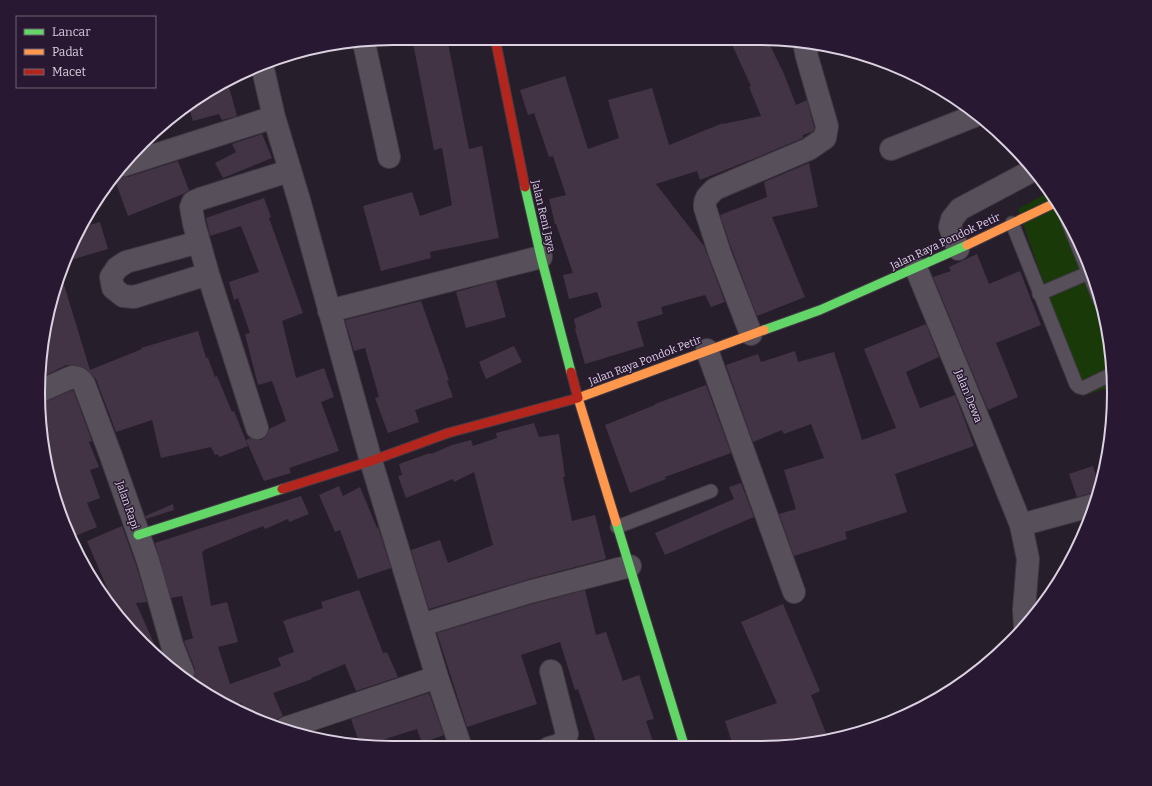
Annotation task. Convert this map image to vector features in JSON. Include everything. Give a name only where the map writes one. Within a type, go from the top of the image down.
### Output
[{"type":"main road","name":"Jalan Reni Jaya","points":[[496,45],[520,164],[541,257],[578,398]]},
{"type":"main road","name":"Jalan Raya Pondok Petir","points":[[138,535],[371,461],[448,433],[578,398],[820,310],[958,249],[1051,205]]},
{"type":"main road","points":[[578,398],[683,741]]},
{"type":"street","points":[[365,46],[389,157]]},
{"type":"street","points":[[751,334],[720,254],[704,202],[708,195],[716,189],[808,149],[825,138],[827,126],[805,48]]},
{"type":"street","points":[[263,70],[274,117],[301,208],[371,461],[437,678],[459,741]]},
{"type":"street","points":[[133,162],[274,117]]},
{"type":"street","points":[[890,149],[971,117]]},
{"type":"street","points":[[257,428],[208,274],[194,224],[191,207],[193,202],[200,199],[289,171]]},
{"type":"street","points":[[958,249],[950,227],[952,219],[960,209],[1028,173]]},
{"type":"street","points":[[199,242],[126,262],[117,268],[110,278],[113,288],[123,296],[134,297],[208,274]]},
{"type":"street","points":[[329,310],[541,257]]},
{"type":"street","name":"Jalan Dewa","points":[[916,268],[976,413],[1020,525],[1028,559],[1024,618]]},
{"type":"street","points":[[707,350],[794,592]]},
{"type":"street","name":"Jalan Rapi","points":[[45,389],[72,377],[77,377],[84,384],[148,561],[172,645],[181,669]]},
{"type":"street","points":[[1020,525],[1088,507]]},
{"type":"street","points":[[421,625],[529,592],[630,566]]},
{"type":"street","points":[[551,671],[567,734],[564,741]]},
{"type":"street","points":[[292,726],[437,678]]},
{"type":"lane","points":[[1012,224],[1076,384],[1083,388],[1106,377]]},
{"type":"lane","points":[[1039,294],[1086,274]]},
{"type":"lane","points":[[617,526],[711,491]]},
{"type":"green space","points":[[1044,195],[1071,239],[1089,281],[1095,303],[1104,348],[1107,388],[1083,396],[1018,209]]},
{"type":"building","points":[[413,45],[448,45],[469,149],[482,146],[499,238],[430,252],[431,258],[381,271],[363,206],[412,192],[420,216],[452,205],[442,148],[434,150]]},
{"type":"building","points":[[732,45],[770,45],[784,74],[796,105],[807,100],[814,131],[803,135],[803,138],[700,180],[697,171],[656,184],[704,246],[725,302],[711,307],[705,295],[661,307],[663,314],[637,322],[644,346],[585,364],[575,329],[574,319],[602,307],[597,292],[569,299],[563,275],[573,273],[555,224],[549,199],[566,195],[553,156],[549,157],[534,113],[528,115],[520,90],[565,76],[588,149],[619,138],[608,100],[652,88],[669,145],[723,123],[761,116],[749,87],[751,86]]},
{"type":"building","points":[[229,87],[237,116],[222,120],[219,114],[193,121],[190,111]]},
{"type":"building","points":[[262,134],[272,158],[223,178],[215,163],[236,152],[232,144]]},
{"type":"building","points":[[178,161],[189,190],[183,194],[128,216],[116,183],[121,177],[128,177]]},
{"type":"building","points":[[809,163],[818,207],[772,217],[805,297],[757,316],[720,215],[767,197],[764,182]]},
{"type":"building","points":[[264,198],[271,217],[269,218],[303,313],[282,321],[296,378],[324,368],[334,397],[321,402],[339,451],[289,468],[291,473],[264,481],[246,440],[250,438],[261,440],[266,436],[269,429],[286,421],[272,381],[258,385],[245,334],[250,333],[238,298],[234,300],[229,282],[259,272],[241,226],[210,236],[206,218]]},
{"type":"building","points":[[100,222],[108,249],[71,260],[81,239],[89,225]]},
{"type":"building","points":[[977,254],[989,284],[1020,271],[1041,325],[996,343],[1018,397],[988,410],[933,277],[951,271],[949,267]]},
{"type":"building","points":[[63,281],[90,370],[142,349],[141,348],[198,331],[206,358],[208,358],[215,377],[217,376],[232,412],[234,411],[248,446],[219,457],[218,454],[215,455],[211,447],[161,458],[152,420],[116,432],[96,379],[86,369],[76,365],[67,365],[46,375],[52,325]]},
{"type":"building","points":[[496,281],[506,317],[466,328],[456,292]]},
{"type":"building","points":[[421,301],[449,380],[447,381],[453,397],[415,410],[419,422],[388,433],[375,398],[379,397],[365,348],[354,351],[345,320]]},
{"type":"building","points":[[926,324],[939,357],[906,372],[920,408],[955,395],[974,446],[895,474],[907,512],[845,532],[847,539],[794,556],[779,514],[796,509],[784,470],[824,458],[811,424],[784,434],[782,430],[753,442],[726,365],[758,354],[761,362],[795,351],[798,362],[834,352],[862,440],[896,428],[864,349]]},
{"type":"building","points":[[514,346],[522,362],[486,379],[479,362]]},
{"type":"building","points":[[706,385],[731,453],[665,477],[666,479],[630,493],[605,425]]},
{"type":"building","points":[[73,390],[92,441],[89,442],[99,467],[90,470],[100,498],[87,503],[97,527],[76,536],[63,505],[52,461],[48,438],[45,402]]},
{"type":"building","points":[[534,423],[539,437],[559,434],[565,477],[563,477],[572,521],[595,515],[606,559],[526,580],[429,609],[411,550],[440,540],[448,563],[493,545],[474,472],[454,482],[453,479],[406,498],[398,476],[402,475],[399,464],[430,453],[431,454],[452,445],[471,440],[473,446],[497,438],[496,433]]},
{"type":"building","points":[[1093,466],[1096,478],[1092,493],[1077,497],[1069,474]]},
{"type":"building","points":[[741,483],[754,517],[665,555],[655,533],[734,499],[729,487]]},
{"type":"building","points":[[339,486],[343,496],[360,487],[377,528],[378,527],[391,568],[358,579],[340,530],[335,532],[319,495]]},
{"type":"building","points":[[301,496],[309,514],[289,522],[288,519],[265,529],[263,526],[202,552],[211,606],[227,602],[238,642],[218,647],[230,684],[281,666],[278,658],[294,652],[283,621],[323,608],[321,602],[359,590],[383,653],[387,652],[398,677],[356,691],[345,664],[311,678],[312,679],[273,693],[283,716],[276,721],[260,715],[243,707],[241,703],[238,704],[219,694],[194,678],[195,669],[184,641],[193,638],[182,596],[171,598],[155,543]]},
{"type":"building","points":[[173,504],[174,510],[146,519],[145,516]]},
{"type":"building","points":[[122,526],[147,602],[136,603],[156,647],[131,622],[109,593],[87,541]]},
{"type":"building","points":[[585,590],[596,635],[606,632],[623,681],[639,675],[654,719],[646,721],[653,741],[596,741],[578,689],[575,690],[560,642],[521,655],[537,704],[467,727],[437,633],[532,604]]},
{"type":"building","points":[[783,604],[820,691],[811,695],[826,734],[782,740],[732,741],[725,721],[777,703],[741,622]]},
{"type":"building","points":[[429,693],[444,735],[428,741],[421,741],[417,729],[380,740],[358,739],[351,719]]},
{"type":"traffic: fast","points":[[525,187],[541,257],[571,372]]},
{"type":"traffic: fast","points":[[764,330],[820,310],[967,245]]},
{"type":"traffic: fast","points":[[138,535],[282,489]]},
{"type":"traffic: fast","points":[[616,522],[683,741]]},
{"type":"traffic: slow","points":[[967,245],[1051,205]]},
{"type":"traffic: slow","points":[[616,522],[578,398],[764,330]]},
{"type":"traffic: jam","points":[[496,45],[525,187]]},
{"type":"traffic: jam","points":[[282,489],[371,461],[448,433],[578,398],[571,372]]}]
